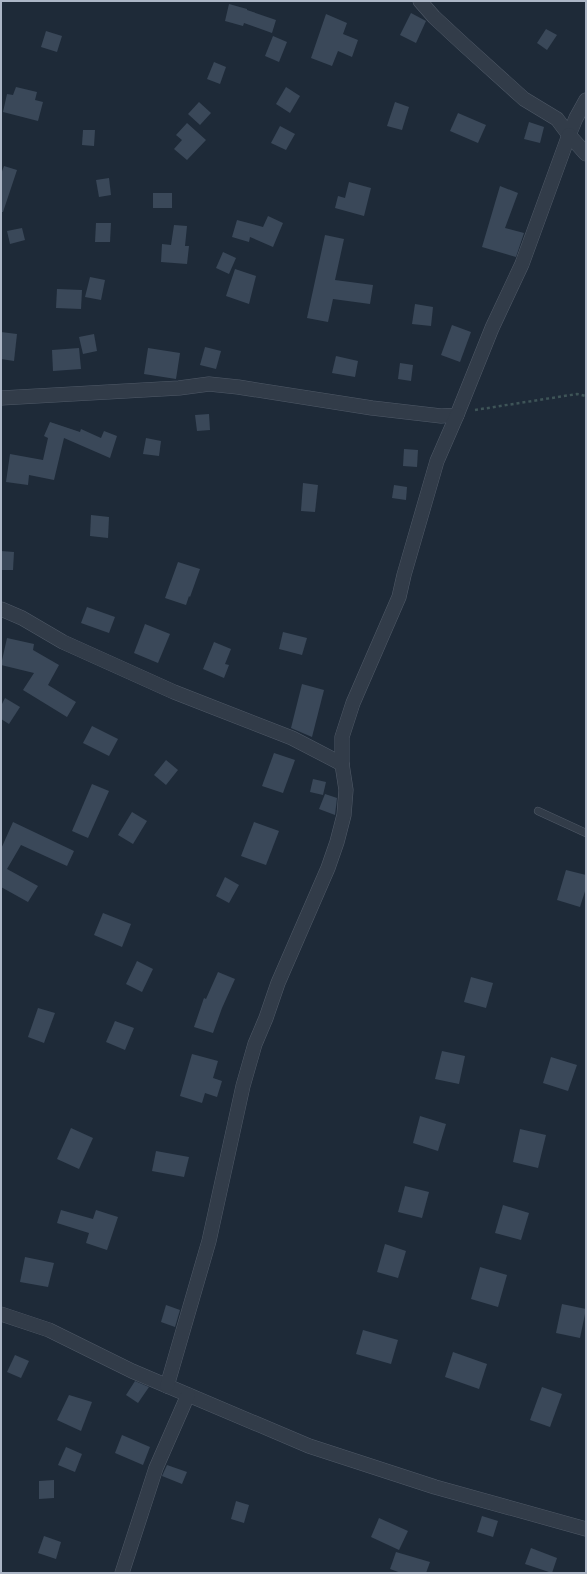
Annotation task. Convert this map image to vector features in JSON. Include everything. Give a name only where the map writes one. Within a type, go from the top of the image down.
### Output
[{"type":"street","points":[[420,1],[434,17],[524,99],[557,120],[586,154]]},
{"type":"street","points":[[167,1386],[209,1241],[238,1109],[255,1044],[266,1018],[278,982],[328,868],[337,842],[344,815],[346,790],[342,764],[342,737],[344,730],[353,703],[399,597],[437,461],[492,328],[522,264],[569,135],[586,100]]},
{"type":"street","points":[[1,398],[179,388],[209,384],[238,387],[372,408],[441,416],[457,415]]},
{"type":"street","points":[[1,609],[22,618],[63,642],[174,692],[292,738],[342,764]]},
{"type":"street","points":[[1,1314],[49,1330],[132,1371],[309,1446],[435,1487],[586,1529]]},
{"type":"street","points":[[122,1573],[156,1468],[188,1395]]},
{"type":"lane","points":[[538,811],[586,833]]},
{"type":"path","points":[[457,415],[482,408],[552,399],[577,394],[586,396]]},
{"type":"building","points":[[229,4],[276,20],[272,33],[244,23],[243,26],[225,21]]},
{"type":"building","points":[[411,13],[426,21],[416,43],[400,35]]},
{"type":"building","points":[[326,14],[347,23],[343,34],[358,40],[352,57],[338,51],[332,66],[311,58]]},
{"type":"building","points":[[546,29],[557,35],[547,50],[537,43]]},
{"type":"building","points":[[46,31],[62,36],[57,52],[41,47]]},
{"type":"building","points":[[273,36],[287,42],[279,62],[265,56]]},
{"type":"building","points":[[214,62],[226,67],[220,84],[207,79]]},
{"type":"building","points":[[16,87],[37,92],[35,100],[43,102],[38,121],[3,112],[7,94],[13,95]]},
{"type":"building","points":[[286,87],[300,96],[290,113],[276,104]]},
{"type":"building","points":[[199,102],[211,113],[200,125],[188,114]]},
{"type":"building","points":[[395,102],[409,107],[402,130],[387,126]]},
{"type":"building","points":[[458,113],[486,125],[478,143],[450,131]]},
{"type":"building","points":[[529,122],[544,127],[540,143],[524,139]]},
{"type":"building","points":[[187,123],[206,140],[187,160],[174,149],[182,140],[176,135]]},
{"type":"building","points":[[280,126],[295,134],[286,150],[271,143]]},
{"type":"building","points":[[83,130],[95,130],[94,146],[82,145]]},
{"type":"building","points":[[4,166],[17,170],[3,212],[1,212],[1,174]]},
{"type":"building","points":[[109,178],[111,195],[99,197],[96,180]]},
{"type":"building","points":[[349,182],[371,188],[364,216],[335,208],[338,196],[345,198]]},
{"type":"building","points":[[500,186],[518,193],[505,228],[524,233],[516,257],[482,247]]},
{"type":"building","points":[[153,193],[172,193],[172,208],[153,208]]},
{"type":"building","points":[[268,216],[283,223],[273,247],[250,237],[249,242],[232,237],[237,220],[263,227]]},
{"type":"building","points":[[96,223],[111,223],[110,242],[95,242]]},
{"type":"building","points":[[174,225],[187,226],[185,246],[189,246],[187,264],[161,262],[162,244],[171,245]]},
{"type":"building","points":[[22,228],[25,240],[10,244],[7,231]]},
{"type":"building","points":[[325,235],[344,239],[335,280],[373,285],[370,304],[333,299],[328,322],[307,318]]},
{"type":"building","points":[[223,252],[236,258],[229,274],[216,268]]},
{"type":"building","points":[[235,269],[256,276],[249,304],[226,296]]},
{"type":"building","points":[[90,277],[105,280],[101,300],[85,297]]},
{"type":"building","points":[[57,289],[82,290],[81,309],[56,308]]},
{"type":"building","points":[[415,304],[433,307],[431,326],[412,324]]},
{"type":"building","points":[[452,325],[471,332],[460,362],[441,355]]},
{"type":"building","points":[[1,332],[17,334],[14,361],[1,359]]},
{"type":"building","points":[[94,334],[97,351],[83,354],[79,337]]},
{"type":"building","points":[[205,347],[221,351],[216,369],[200,365]]},
{"type":"building","points":[[79,348],[81,369],[53,371],[52,350]]},
{"type":"building","points":[[148,348],[180,353],[176,379],[144,374]]},
{"type":"building","points":[[336,356],[358,361],[355,377],[332,373]]},
{"type":"building","points":[[400,363],[413,365],[411,381],[398,379]]},
{"type":"building","points":[[209,414],[210,430],[197,431],[195,415]]},
{"type":"building","points":[[50,422],[80,432],[81,429],[101,438],[104,431],[117,436],[110,458],[64,438],[54,480],[29,475],[28,485],[6,482],[10,454],[43,460],[48,438],[44,436]]},
{"type":"building","points":[[146,438],[161,441],[159,456],[143,454]]},
{"type":"building","points":[[404,449],[418,450],[417,467],[403,466]]},
{"type":"building","points":[[303,483],[318,485],[315,512],[301,511]]},
{"type":"building","points":[[394,485],[407,487],[406,500],[392,498]]},
{"type":"building","points":[[91,515],[109,517],[108,538],[90,536]]},
{"type":"building","points":[[1,551],[14,552],[13,570],[1,570]]},
{"type":"building","points":[[178,562],[200,569],[186,605],[165,598]]},
{"type":"building","points":[[87,607],[115,617],[109,633],[81,623]]},
{"type":"building","points":[[145,624],[170,634],[158,663],[134,653]]},
{"type":"building","points":[[283,632],[307,638],[302,655],[279,649]]},
{"type":"building","points":[[7,638],[34,644],[33,650],[59,665],[48,685],[76,702],[67,717],[23,690],[34,673],[1,665]]},
{"type":"building","points":[[214,642],[231,649],[225,664],[229,665],[224,678],[203,669]]},
{"type":"building","points":[[302,684],[324,690],[312,737],[291,728]]},
{"type":"building","points":[[5,698],[20,707],[9,724],[1,719],[1,706]]},
{"type":"building","points":[[92,726],[118,739],[109,756],[83,743]]},
{"type":"building","points":[[274,753],[295,760],[283,793],[262,786]]},
{"type":"building","points":[[166,760],[178,770],[166,785],[154,775]]},
{"type":"building","points":[[313,779],[326,782],[323,795],[310,792]]},
{"type":"building","points":[[92,784],[109,791],[88,838],[72,831]]},
{"type":"building","points":[[325,794],[337,798],[335,815],[319,809]]},
{"type":"building","points":[[132,812],[147,821],[133,844],[118,835]]},
{"type":"building","points":[[13,822],[74,851],[67,866],[21,845],[7,869],[38,886],[28,902],[1,887],[1,849]]},
{"type":"building","points":[[254,822],[279,831],[266,865],[241,856]]},
{"type":"building","points":[[566,870],[586,875],[586,888],[580,907],[557,900]]},
{"type":"building","points":[[225,877],[239,885],[229,903],[216,896]]},
{"type":"building","points":[[103,913],[131,924],[122,947],[94,935]]},
{"type":"building","points":[[137,961],[153,969],[142,992],[126,984]]},
{"type":"building","points":[[218,972],[235,979],[213,1033],[194,1027],[204,998],[206,999]]},
{"type":"building","points":[[471,977],[493,983],[486,1008],[464,1002]]},
{"type":"building","points":[[38,1008],[55,1013],[44,1043],[28,1037]]},
{"type":"building","points":[[115,1021],[134,1028],[125,1050],[106,1042]]},
{"type":"building","points":[[442,1051],[465,1056],[459,1084],[435,1079]]},
{"type":"building","points":[[192,1054],[218,1061],[213,1078],[222,1081],[217,1097],[205,1093],[202,1103],[180,1096]]},
{"type":"building","points":[[551,1057],[577,1065],[568,1091],[543,1083]]},
{"type":"building","points":[[420,1116],[446,1124],[438,1151],[413,1143]]},
{"type":"building","points":[[71,1128],[93,1138],[79,1169],[57,1159]]},
{"type":"building","points":[[520,1129],[546,1135],[538,1168],[513,1162]]},
{"type":"building","points":[[156,1151],[189,1157],[184,1177],[152,1171]]},
{"type":"building","points":[[405,1186],[429,1192],[422,1218],[398,1212]]},
{"type":"building","points":[[503,1205],[529,1213],[521,1240],[495,1233]]},
{"type":"building","points":[[61,1210],[93,1219],[96,1210],[118,1217],[107,1250],[86,1243],[89,1233],[57,1223]]},
{"type":"building","points":[[385,1244],[406,1251],[398,1278],[377,1272]]},
{"type":"building","points":[[25,1257],[54,1263],[48,1287],[20,1282]]},
{"type":"building","points":[[480,1267],[507,1275],[498,1307],[471,1299]]},
{"type":"building","points":[[562,1304],[586,1309],[580,1338],[556,1333]]},
{"type":"building","points":[[166,1305],[180,1310],[175,1327],[161,1322]]},
{"type":"building","points":[[363,1330],[398,1340],[391,1364],[356,1354]]},
{"type":"building","points":[[453,1352],[487,1364],[479,1389],[445,1377]]},
{"type":"building","points":[[15,1355],[29,1361],[21,1378],[7,1372]]},
{"type":"building","points":[[135,1381],[149,1387],[138,1403],[126,1395]]},
{"type":"building","points":[[542,1387],[562,1394],[550,1427],[530,1420]]},
{"type":"building","points":[[69,1395],[92,1402],[81,1431],[57,1420]]},
{"type":"building","points":[[122,1435],[150,1447],[143,1465],[115,1453]]},
{"type":"building","points":[[66,1447],[82,1454],[75,1472],[58,1465]]},
{"type":"building","points":[[167,1465],[187,1472],[182,1484],[162,1476]]},
{"type":"building","points":[[54,1480],[54,1498],[39,1499],[39,1481]]},
{"type":"building","points":[[236,1501],[249,1505],[244,1523],[231,1519]]},
{"type":"building","points":[[482,1516],[498,1521],[493,1537],[477,1532]]},
{"type":"building","points":[[379,1518],[408,1531],[399,1550],[371,1537]]},
{"type":"building","points":[[44,1536],[61,1542],[56,1559],[38,1553]]},
{"type":"building","points":[[531,1548],[557,1558],[552,1573],[525,1564]]},
{"type":"building","points":[[396,1552],[430,1562],[426,1573],[401,1573],[390,1569]]}]
